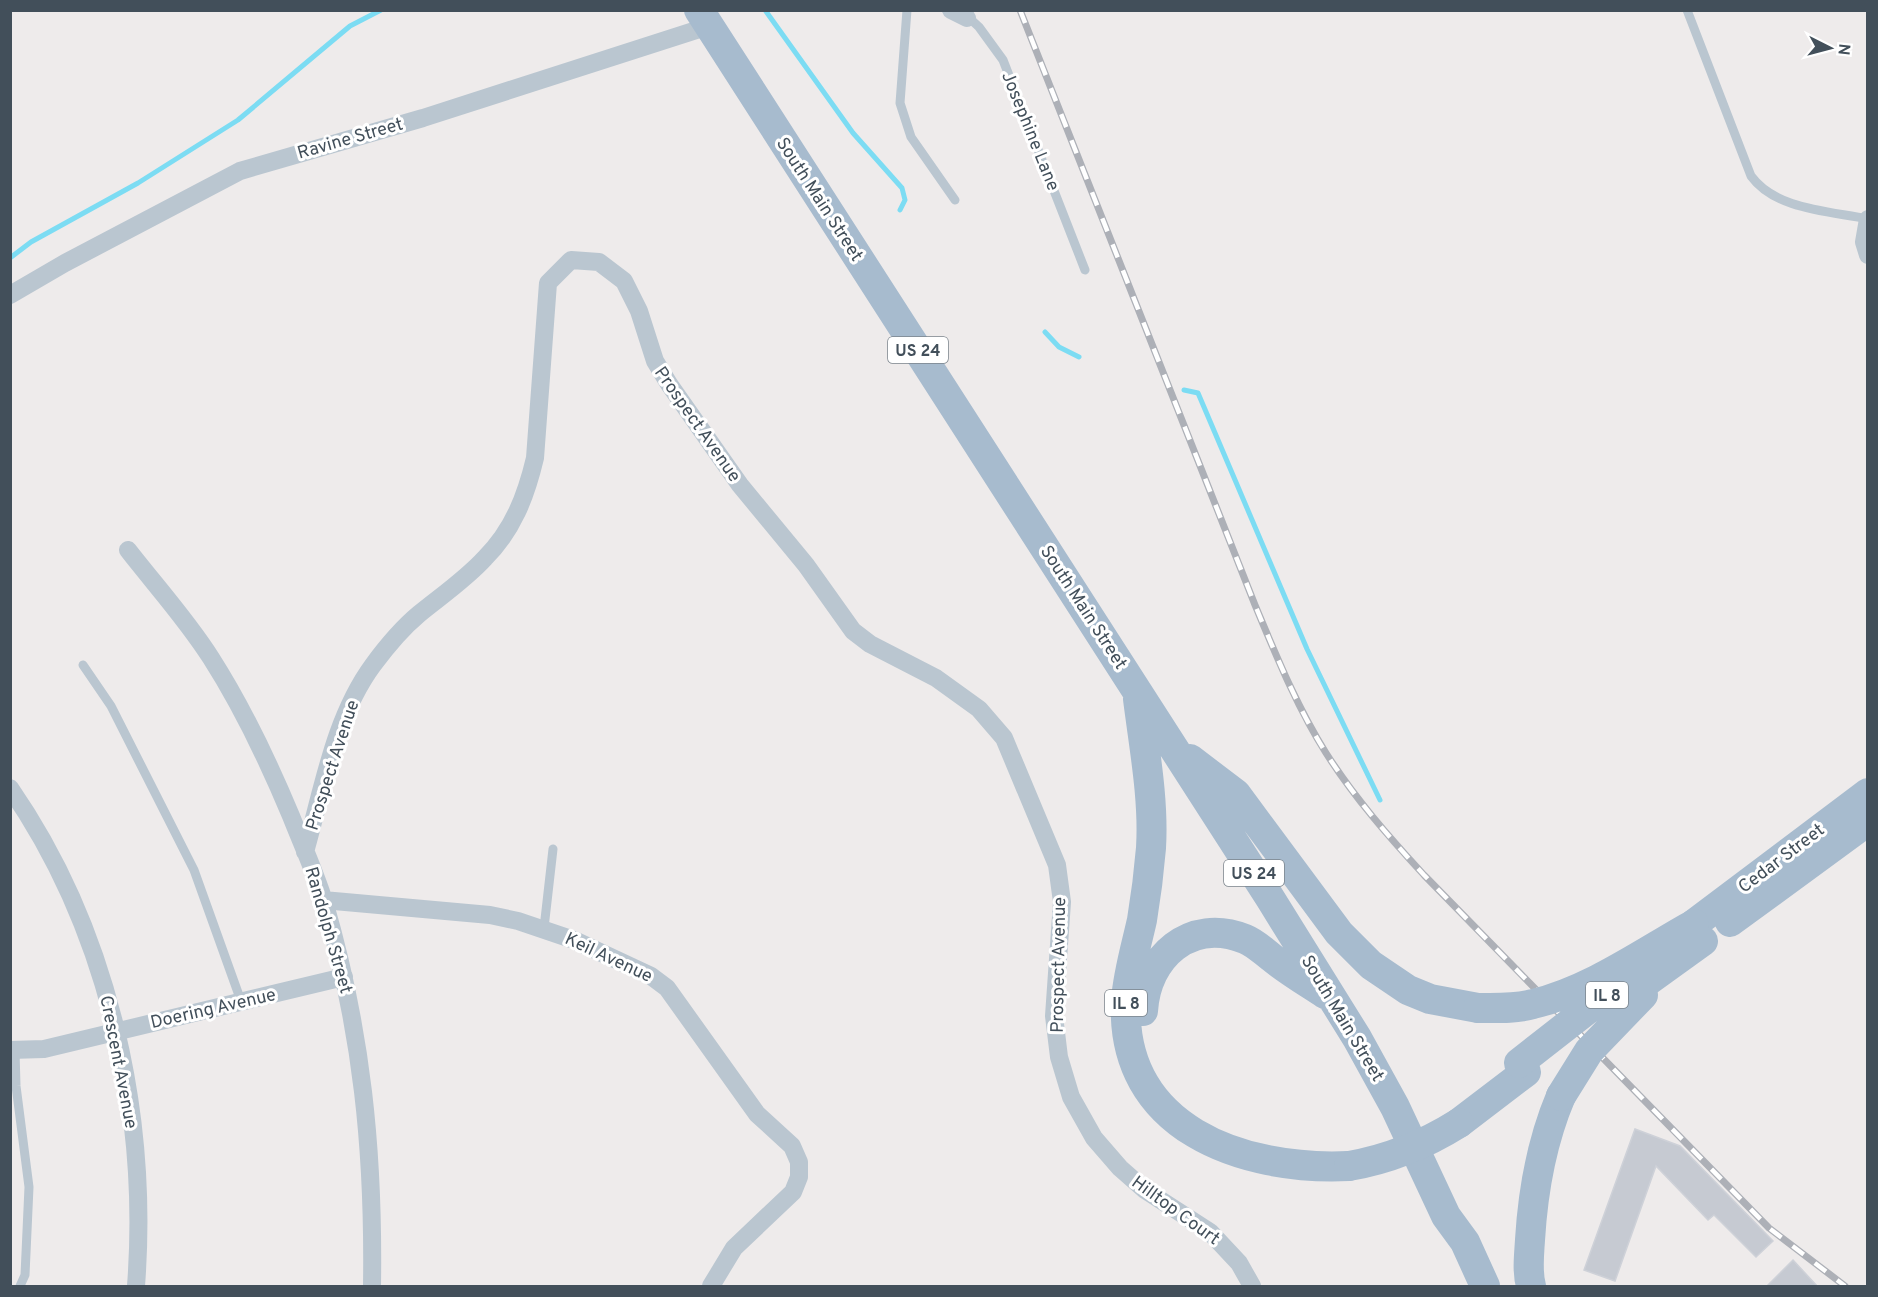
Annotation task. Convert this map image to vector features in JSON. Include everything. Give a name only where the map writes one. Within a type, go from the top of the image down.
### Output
[{"type":"main road","name":"South Main Street","points":[[704,18],[1334,1000],[1395,1107],[1446,1216],[1465,1242],[1485,1287]]},
{"type":"main road","name":"IL 8","points":[[1137,690],[1148,783],[1151,845],[1147,890],[1129,975],[1126,1012],[1131,1049],[1142,1077],[1163,1108],[1192,1132],[1221,1148],[1286,1165],[1348,1159],[1456,1117],[1698,932]]},
{"type":"main road","points":[[1173,747],[1236,794],[1339,933],[1371,965],[1408,990],[1430,999],[1478,1008],[1512,1008],[1561,996],[1698,932]]},
{"type":"main road","name":"Cedar Street","points":[[1698,932],[1868,793]]},
{"type":"main road","name":"Cedar Street","points":[[1698,932],[1868,821]]},
{"type":"main road","name":"IL 8","points":[[1531,1287],[1529,1257],[1535,1187],[1544,1141],[1562,1096],[1602,1035],[1698,932]]},
{"type":"main road","name":"IL 8","points":[[1334,1000],[1254,944],[1234,936],[1206,934],[1176,945],[1160,960],[1144,992],[1143,1027],[1150,1058],[1162,1082],[1188,1112],[1208,1125],[1264,1148],[1348,1159]]},
{"type":"main road","name":"South Main Street","points":[[1446,1216],[1450,1253],[1463,1287]]},
{"type":"street","name":"Josephine Lane","points":[[951,10],[966,14]]},
{"type":"street","name":"Ravine Street","points":[[10,295],[65,263],[240,171],[423,118],[704,18]]},
{"type":"street","points":[[1868,219],[1864,242],[1868,255]]},
{"type":"street","name":"Prospect Avenue","points":[[305,852],[344,716],[356,690],[389,644],[407,625],[486,558],[504,536],[520,508],[529,485],[534,458],[548,283],[571,260],[599,262],[617,274],[630,290],[650,349],[669,384],[740,485],[806,565],[853,631],[870,644],[936,678],[979,709],[1004,738],[1057,865],[1062,902],[1054,1001],[1056,1036],[1071,1097],[1094,1138]]},
{"type":"street","name":"Randolph Street","points":[[128,550],[198,639],[239,705],[268,762],[324,900],[344,977],[360,1058],[371,1156],[372,1287]]},
{"type":"street","name":"Crescent Avenue","points":[[10,788],[35,824],[74,906],[107,992],[116,1031],[134,1141],[138,1232],[136,1287]]},
{"type":"street","name":"Keil Avenue","points":[[324,900],[490,915],[544,928],[651,976],[667,987],[757,1114],[792,1146],[797,1154],[799,1170],[793,1192],[734,1248],[711,1287]]},
{"type":"street","name":"Doering Avenue","points":[[13,1050],[44,1049],[344,977]]},
{"type":"street","name":"Hilltop Court","points":[[1094,1138],[1120,1168],[1145,1190],[1210,1232],[1239,1263],[1252,1287]]},
{"type":"lane","points":[[907,10],[900,103],[911,137],[955,200]]},
{"type":"lane","points":[[1687,10],[1751,176],[1758,186],[1765,193],[1795,204],[1868,219]]},
{"type":"lane","name":"Josephine Lane","points":[[966,14],[979,27],[1003,60],[1086,270]]},
{"type":"lane","points":[[83,665],[111,706],[194,870],[242,1001]]},
{"type":"lane","points":[[544,928],[553,849]]},
{"type":"lane","points":[[13,1050],[29,1187],[25,1275],[20,1287]]},
{"type":"building","points":[[1635,1129],[1680,1146],[1773,1241],[1756,1257],[1714,1215],[1708,1220],[1656,1166],[1615,1281],[1584,1270]]},
{"type":"building","points":[[1793,1260],[1818,1287],[1766,1287]]},
{"type":"waterway","points":[[10,258],[31,242],[138,183],[238,120],[350,26],[381,10]]},
{"type":"waterway","points":[[765,10],[853,133],[902,188],[905,200],[900,210]]},
{"type":"waterway","points":[[1045,332],[1059,347],[1079,357]]},
{"type":"waterway","points":[[1184,390],[1198,393],[1307,649],[1380,800]]},
{"type":"railway","points":[[1020,10],[1255,605],[1296,699],[1326,753],[1372,816],[1424,875],[1769,1228],[1845,1286]]}]
